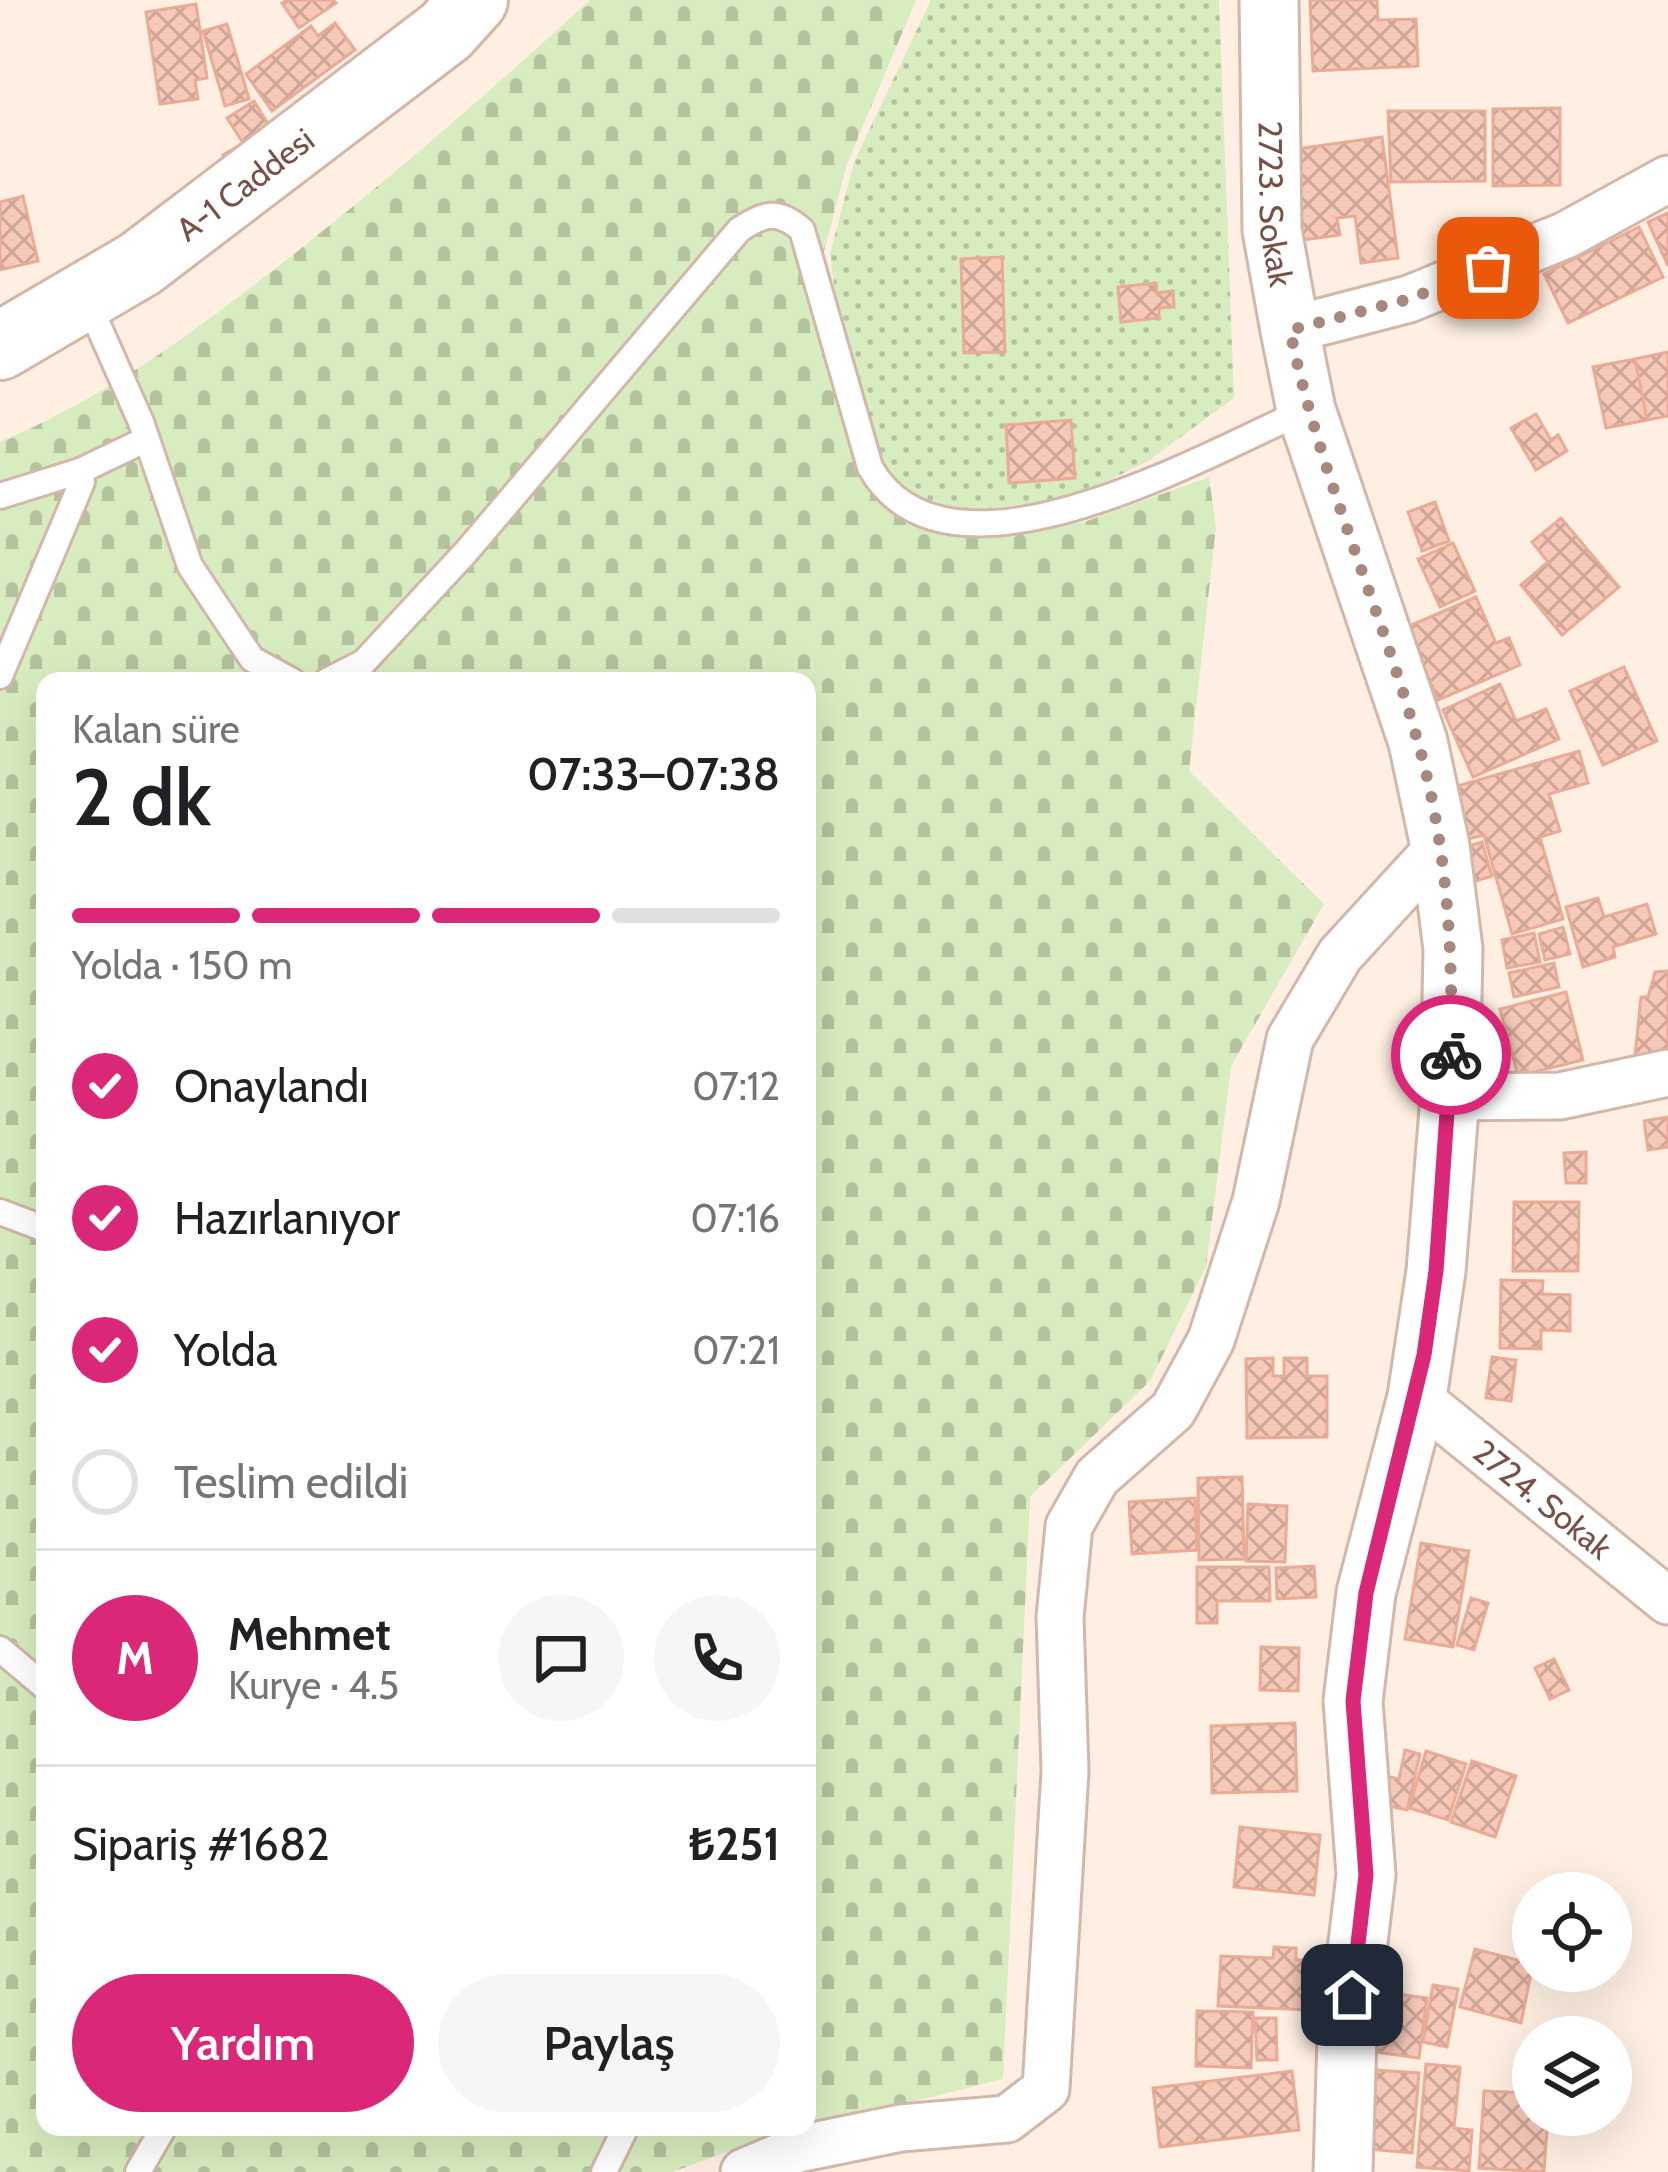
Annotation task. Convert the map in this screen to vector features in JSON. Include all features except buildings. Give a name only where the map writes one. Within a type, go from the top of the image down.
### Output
[{"type":"main road","name":"A-1 Caddesi","points":[[0,346],[193,224],[446,31],[475,0]]},
{"type":"street","name":"2723. Sokak","points":[[1269,0],[1272,230],[1290,330],[1306,410],[1418,742],[1440,846],[1453,950],[1450,1097],[1436,1271],[1417,1397],[1366,1593],[1353,1701],[1366,1875],[1347,2035],[1343,2172]]},
{"type":"street","points":[[1290,330],[1429,292],[1566,236],[1668,179]]},
{"type":"street","points":[[744,2172],[797,2161],[901,2128],[1007,2120],[1046,2089],[1065,1771],[1060,1617],[1069,1526],[1097,1477],[1173,1410],[1211,1340],[1256,1201],[1290,1039],[1340,955],[1440,846]]},
{"type":"street","points":[[1450,1097],[1560,1096],[1668,1073]]},
{"type":"street","points":[[1587,1090],[1668,1096]]},
{"type":"street","name":"2724. Sokak","points":[[1417,1397],[1668,1601]]},
{"type":"lane","points":[[345,672],[364,662],[466,552],[739,230],[763,214],[786,216],[802,230],[870,467],[893,499],[925,517],[1024,521],[1088,505],[1306,410]]},
{"type":"lane","points":[[85,296],[147,439],[190,566],[264,672]]},
{"type":"lane","points":[[0,496],[80,471],[147,439]]},
{"type":"lane","points":[[0,676],[82,482],[80,471]]},
{"type":"lane","points":[[252,659],[276,672]]},
{"type":"lane","points":[[0,1212],[36,1226]]},
{"type":"lane","points":[[0,1649],[36,1679]]},
{"type":"lane","points":[[138,2172],[159,2136]]},
{"type":"lane","points":[[604,2172],[622,2136]]},
{"type":"green space","points":[[590,0],[916,0],[847,164],[811,301],[831,386],[862,470],[888,508],[927,529],[1003,534],[1084,522],[1209,477],[1216,527],[1189,771],[1324,904],[1231,1066],[1206,1267],[1150,1381],[1030,1497],[1003,2079],[816,2126],[816,672],[36,672],[36,2136],[776,2136],[672,2172],[0,2172],[0,442],[81,403],[156,356],[299,250],[447,128]]},
{"type":"green space","points":[[931,0],[1219,0],[1234,398],[1148,461],[1075,497],[988,509],[916,505],[887,483],[842,348],[830,254],[854,162]]},
{"type":"way so far","points":[[1451,1055],[1453,950],[1440,846],[1418,742],[1306,410],[1290,330],[1409,299],[1488,268]]},
{"type":"route","points":[[1352,1995],[1366,1875],[1353,1701],[1366,1593],[1424,1355],[1436,1271],[1451,1055]]}]
